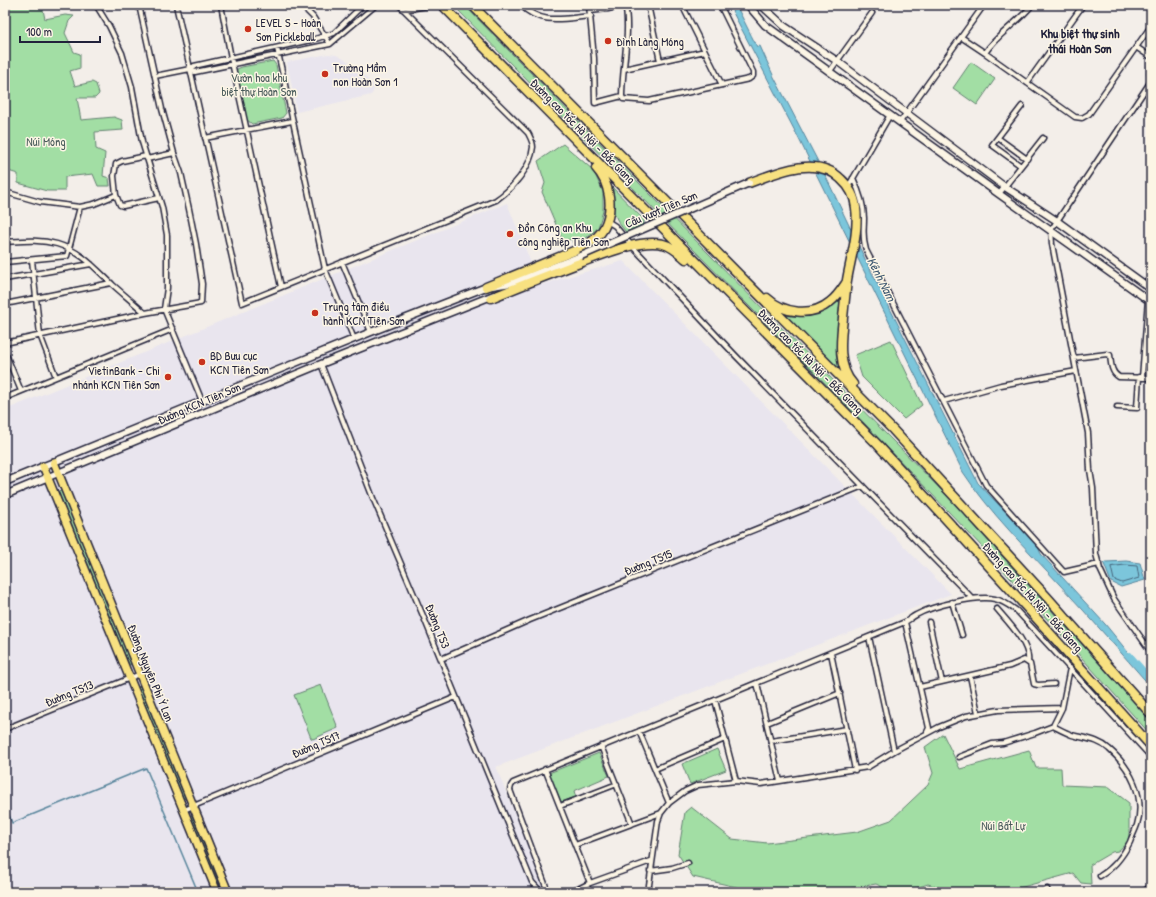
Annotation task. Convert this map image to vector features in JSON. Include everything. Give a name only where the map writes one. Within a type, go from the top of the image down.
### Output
[{"type":"highway","name":"Đường cao tốc Hà Nội - Bắc Giang","points":[[442,5],[878,445],[1151,746]]},
{"type":"highway","name":"Đường cao tốc Hà Nội - Bắc Giang","points":[[472,5],[893,430],[1047,597],[1151,714]]},
{"type":"highway","points":[[486,287],[586,246],[604,229],[609,212],[608,190],[606,182],[600,172],[517,88],[496,61]]},
{"type":"highway","points":[[749,183],[783,171],[805,167],[824,169],[838,176],[848,187],[853,196],[856,207],[856,224],[847,282],[841,345],[843,367],[848,378],[928,462],[972,516]]},
{"type":"highway","points":[[666,202],[706,236],[771,302],[782,309],[804,312],[819,308],[831,301],[847,282]]},
{"type":"highway","points":[[491,298],[607,253],[632,246],[652,243],[670,246],[685,259],[841,415],[878,445]]},
{"type":"main road","points":[[748,5],[766,25],[999,194],[1149,300]]},
{"type":"main road","points":[[761,5],[784,26],[837,61],[1005,187],[1057,221],[1151,289]]},
{"type":"main road","name":"Cầu vượt Tiên Sơn","points":[[511,283],[581,256],[749,183]]},
{"type":"main road","name":"Đường KCN Tiên Sơn","points":[[5,482],[371,332],[486,287],[511,283]]},
{"type":"main road","name":"Đường KCN Tiên Sơn","points":[[5,495],[321,364],[491,298],[511,283]]},
{"type":"main road","points":[[317,354],[321,364]]},
{"type":"main road","name":"Đường Nguyên Phi Ỷ Lan","points":[[54,462],[228,892]]},
{"type":"main road","name":"Đường Nguyên Phi Ỷ Lan","points":[[43,466],[217,892]]},
{"type":"street","points":[[96,5],[109,26],[122,53],[132,87],[146,158],[159,198],[167,235],[167,288],[164,309],[202,401]]},
{"type":"street","points":[[5,343],[164,309],[201,303],[202,284],[189,209],[181,173],[162,109],[139,5]]},
{"type":"street","points":[[176,5],[242,303],[496,200],[506,193],[522,176],[533,148],[532,140],[528,133],[399,5]]},
{"type":"street","points":[[220,5],[280,287]]},
{"type":"street","points":[[301,5],[313,17],[330,44]]},
{"type":"street","points":[[155,76],[326,36],[334,33],[364,5]]},
{"type":"street","points":[[190,69],[195,72],[330,44],[376,5]]},
{"type":"street","points":[[404,10],[432,5]]},
{"type":"street","points":[[521,5],[534,15],[547,20],[591,16]]},
{"type":"street","points":[[589,5],[594,58],[595,103],[622,96]]},
{"type":"street","points":[[590,11],[624,5],[626,18],[622,96]]},
{"type":"street","points":[[648,5],[660,61]]},
{"type":"street","points":[[682,5],[722,85]]},
{"type":"street","points":[[622,96],[623,99],[649,101],[722,85],[753,76],[753,72],[720,5]]},
{"type":"street","points":[[900,122],[984,5]]},
{"type":"street","points":[[985,53],[1002,32],[1013,25],[1032,5]]},
{"type":"street","points":[[1027,83],[1083,5]]},
{"type":"street","points":[[830,71],[872,14]]},
{"type":"street","points":[[961,37],[1075,117],[1082,118],[1090,114],[1151,26]]},
{"type":"street","points":[[1136,47],[1151,57]]},
{"type":"street","points":[[277,48],[325,269],[354,339]]},
{"type":"street","points":[[624,69],[705,51]]},
{"type":"street","points":[[1151,65],[1151,76]]},
{"type":"street","points":[[1151,81],[1051,230],[1052,244],[1088,433],[1090,470],[1093,488],[1096,554],[1114,599],[1151,652]]},
{"type":"street","points":[[1021,166],[992,145],[1022,106]]},
{"type":"street","points":[[848,187],[890,115]]},
{"type":"street","points":[[205,138],[292,121]]},
{"type":"street","points":[[998,138],[1027,159]]},
{"type":"street","points":[[999,194],[1043,138]]},
{"type":"street","points":[[159,198],[123,206],[120,205],[116,195],[114,176],[116,164],[122,161],[174,153]]},
{"type":"street","points":[[853,178],[860,196],[864,218],[863,240],[866,250],[986,485],[1064,572],[1099,564]]},
{"type":"street","points":[[5,192],[40,202],[80,207],[94,204],[116,195]]},
{"type":"street","points":[[5,262],[67,256],[80,207]]},
{"type":"street","points":[[607,221],[615,226],[736,356],[972,598]]},
{"type":"street","points":[[5,242],[28,240],[40,241],[56,244],[69,249],[85,258],[145,313]]},
{"type":"street","points":[[32,260],[40,335],[56,377]]},
{"type":"street","points":[[342,262],[371,332]]},
{"type":"street","points":[[5,279],[91,264]]},
{"type":"street","points":[[5,304],[111,283]]},
{"type":"street","points":[[1117,407],[1136,408],[1149,300]]},
{"type":"street","points":[[5,398],[173,329]]},
{"type":"street","points":[[5,352],[21,392]]},
{"type":"street","points":[[1074,358],[1107,354],[1110,355],[1114,374],[1119,377],[1151,378]]},
{"type":"street","name":"Đường TS3","points":[[321,364],[373,498],[441,659],[532,882],[541,892]]},
{"type":"street","points":[[944,401],[996,386],[1076,371]]},
{"type":"street","name":"Đường TS15","points":[[441,659],[530,620],[863,486]]},
{"type":"street","points":[[548,892],[510,790],[511,786],[517,780],[831,653],[905,622],[916,615],[952,602],[972,598],[994,599],[1005,603],[1017,611],[1151,757]]},
{"type":"street","points":[[952,602],[962,635]]},
{"type":"street","points":[[997,609],[1020,638],[1027,652],[1034,684],[1054,684]]},
{"type":"street","points":[[905,622],[929,728],[927,733]]},
{"type":"street","points":[[929,622],[942,682]]},
{"type":"street","points":[[869,637],[894,751]]},
{"type":"street","points":[[831,653],[855,770]]},
{"type":"street","points":[[920,688],[1010,666],[1021,661],[1028,662]]},
{"type":"street","points":[[959,757],[992,744],[1003,743],[1053,726],[1062,708],[1070,668]]},
{"type":"street","name":"Đường TS13","points":[[5,729],[140,674]]},
{"type":"street","points":[[970,676],[978,713]]},
{"type":"street","points":[[757,683],[780,781]]},
{"type":"street","points":[[766,723],[840,694]]},
{"type":"street","name":"Đường TS17","points":[[184,810],[456,697]]},
{"type":"street","points":[[715,700],[736,781]]},
{"type":"street","points":[[648,892],[651,862],[658,821],[661,813],[669,803],[685,791],[698,785],[736,781],[761,784],[855,770],[868,767],[939,726],[978,713],[998,710],[1062,708]]},
{"type":"street","points":[[1053,726],[1073,735],[1096,741],[1108,748],[1120,760],[1132,776],[1138,792],[1140,809],[1135,829],[1125,852],[1115,864],[1100,876]]},
{"type":"street","points":[[771,741],[847,729]]},
{"type":"street","points":[[639,731],[669,803]]},
{"type":"street","points":[[655,769],[725,739]]},
{"type":"street","points":[[602,746],[632,824]]},
{"type":"street","points":[[545,769],[590,883]]},
{"type":"street","points":[[560,806],[617,784]]},
{"type":"street","points":[[575,845],[661,813]]},
{"type":"street","points":[[572,892],[590,883],[651,862]]},
{"type":"street","points":[[650,871],[672,868],[688,863]]},
{"type":"street","points":[[532,882],[536,892]]},
{"type":"street","points":[[1143,892],[1151,886]]},
{"type":"shaded area","name":"Trường Mầm non Hoàn Sơn 1","points":[[328,54],[336,55],[346,60],[375,86],[373,92],[371,95],[297,112],[287,62]]},
{"type":"shaded area","points":[[507,203],[540,285],[623,261],[951,594],[496,767],[546,892],[5,892],[5,410]]},
{"type":"green space","name":"Núi Móng","points":[[5,5],[42,5],[45,19],[65,15],[74,16],[69,21],[65,33],[74,52],[80,54],[80,68],[70,71],[75,86],[92,82],[96,84],[99,94],[95,98],[77,98],[81,120],[114,117],[122,120],[123,130],[95,132],[96,149],[105,153],[103,176],[109,178],[110,186],[98,186],[93,174],[65,177],[65,191],[47,191],[18,183],[18,174],[5,170]]},
{"type":"green space","points":[[453,5],[464,5],[956,505],[1151,721],[1151,735],[984,549],[865,424]]},
{"type":"green space","name":"Vườn hoa khu biệt thự Hoàn Sơn","points":[[273,61],[276,65],[286,113],[282,118],[252,124],[246,119],[236,72],[237,69]]},
{"type":"green space","points":[[971,62],[995,79],[977,105],[953,88]]},
{"type":"green space","points":[[563,144],[593,170],[603,192],[603,211],[598,228],[586,238],[573,243],[572,239],[563,241],[542,192],[545,183],[538,161]]},
{"type":"green space","points":[[610,185],[644,220],[644,227],[627,233],[622,227],[618,222],[614,211]]},
{"type":"green space","points":[[842,298],[837,343],[843,377],[782,315],[808,316],[827,309]]},
{"type":"green space","points":[[891,340],[922,405],[904,419],[862,377],[855,355]]},
{"type":"green space","points":[[61,491],[131,665],[129,664],[58,492]]},
{"type":"green space","points":[[321,685],[338,728],[313,739],[311,738],[294,695]]},
{"type":"green space","points":[[140,686],[186,797],[184,799],[182,798],[139,690],[138,687]]},
{"type":"green space","name":"Núi Bất Lự","points":[[943,734],[960,769],[1029,750],[1036,768],[1061,768],[1062,785],[1108,787],[1129,803],[1129,841],[1118,851],[1112,852],[1090,865],[1091,884],[1081,883],[1073,873],[1019,888],[992,892],[953,892],[928,884],[904,892],[893,892],[876,884],[841,890],[838,892],[758,892],[693,877],[678,854],[685,812],[691,807],[732,839],[767,843],[857,832],[891,820],[928,785],[933,773],[925,747]]},
{"type":"green space","points":[[717,749],[726,770],[690,784],[682,764]]},
{"type":"green space","points":[[599,753],[609,776],[574,791],[576,797],[561,802],[549,773]]},
{"type":"green space","points":[[192,815],[224,892],[220,892],[190,818]]},
{"type":"water","name":"Kênh Nam","points":[[729,5],[736,5],[757,47],[760,46],[773,75],[826,177],[865,259],[978,483],[1037,545],[1041,554],[1105,624],[1151,678],[1151,687],[1083,610],[1021,544],[985,502],[963,472],[797,135]]},
{"type":"water","points":[[1126,561],[1140,563],[1145,580],[1121,587],[1111,582],[1104,564],[1106,562]]},
{"type":"waterway","name":"Kênh Nam","points":[[1130,655],[1151,679]]},
{"type":"waterway","points":[[5,805],[12,823],[146,768],[198,892]]},
{"type":"place","name":"LEVEL S - Hoàn Sơn Pickleball","points":[[248,29]]},
{"type":"place","name":"Đình Làng Móng","points":[[608,41]]},
{"type":"place","name":"Trường Mầm non Hoàn Sơn 1","points":[[325,74]]},
{"type":"place","name":"Đồn Công an Khu công nghiệp Tiên Sơn","points":[[510,234]]},
{"type":"place","name":"Trung tâm điều hành KCN Tiên Sơn","points":[[315,313]]},
{"type":"place","name":"BD Bưu cục KCN Tiên Sơn","points":[[202,362]]},
{"type":"place","name":"VietinBank - Chi nhánh KCN Tiên Sơn","points":[[168,377]]},
{"type":"district","name":"Khu biệt thự sinh thái Hoàn Sơn","points":[[1080,40]]}]
